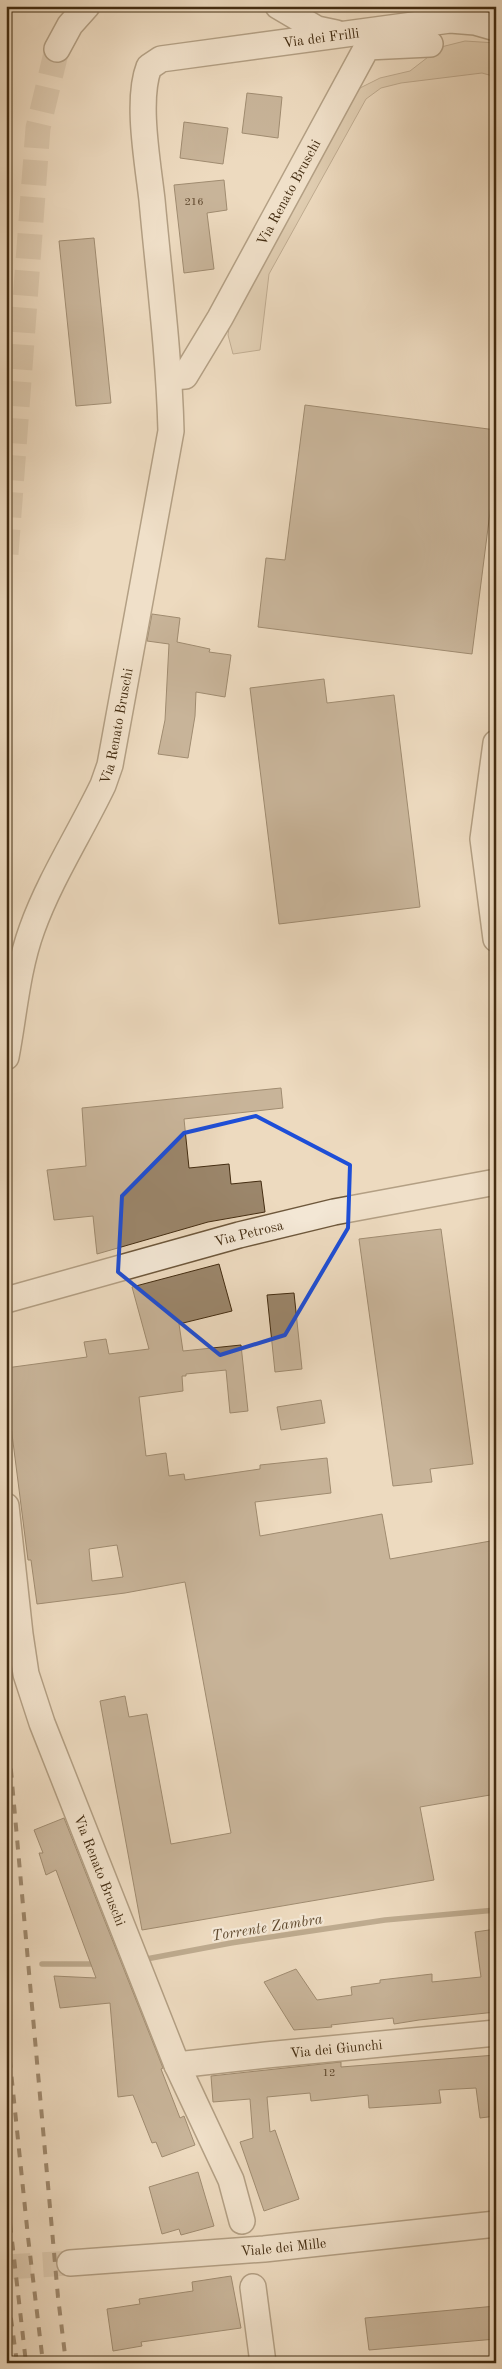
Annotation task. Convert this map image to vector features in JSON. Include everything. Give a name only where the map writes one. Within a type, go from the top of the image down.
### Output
[{"type":"street","points":[[57,48],[70,25],[87,6]]},
{"type":"street","points":[[278,6],[317,29],[342,33]]},
{"type":"street","name":"Via dei Frilli","points":[[149,67],[161,59],[342,33],[450,20],[475,22],[496,28]]},
{"type":"street","name":"Via Renato Bruschi","points":[[170,377],[185,376],[220,318],[367,47],[430,44]]},
{"type":"street","name":"Via Renato Bruschi","points":[[6,1057],[31,930],[49,890],[103,785],[110,765],[169,449],[171,431],[170,377],[145,130],[144,85],[149,67]]},
{"type":"street","points":[[496,744],[483,839],[496,939]]},
{"type":"street","name":"Via Petrosa","points":[[6,1300],[239,1235],[334,1212],[496,1182]]},
{"type":"street","name":"Via Renato Bruschi","points":[[6,1506],[26,1674],[42,1723],[177,2065],[230,2180],[242,2221]]},
{"type":"street","name":"Via dei Giunchi","points":[[177,2065],[240,2057],[496,2033]]},
{"type":"street","name":"Viale dei Mille","points":[[70,2264],[264,2248],[496,2224]]},
{"type":"street","points":[[253,2287],[263,2363]]},
{"type":"highlighted area","points":[[256,1116],[350,1165],[348,1228],[285,1335],[220,1355],[118,1272],[122,1196],[184,1133]]},
{"type":"shaded area","points":[[465,41],[496,43],[496,77],[482,73],[401,83],[381,88],[366,99],[269,274],[260,350],[233,354],[228,335],[230,321],[358,89],[380,78],[410,71],[441,47]]},
{"type":"building","points":[[247,93],[282,97],[278,138],[242,133]]},
{"type":"building","points":[[184,122],[228,128],[223,164],[180,158]]},
{"type":"building","points":[[224,180],[227,210],[207,213],[214,269],[184,273],[174,185]]},
{"type":"building","points":[[94,238],[111,403],[76,406],[59,241]]},
{"type":"building","points":[[305,405],[496,430],[496,465],[472,654],[258,627],[266,558],[285,560]]},
{"type":"building","points":[[152,614],[180,618],[177,642],[210,649],[209,652],[231,655],[225,697],[196,692],[195,716],[188,758],[158,754],[165,720],[169,644],[147,641]]},
{"type":"building","points":[[324,679],[327,703],[394,695],[420,907],[279,924],[250,688]]},
{"type":"building","points":[[281,1088],[283,1108],[184,1119],[189,1168],[229,1164],[231,1184],[261,1181],[265,1212],[208,1222],[97,1254],[93,1216],[54,1220],[47,1170],[86,1166],[82,1108]]},
{"type":"building","points":[[441,1229],[473,1464],[430,1469],[432,1482],[393,1486],[359,1239]]},
{"type":"building","points":[[219,1264],[232,1311],[179,1324],[183,1351],[241,1345],[248,1411],[230,1413],[226,1370],[186,1374],[186,1376],[182,1376],[183,1391],[139,1397],[146,1456],[166,1453],[169,1476],[184,1474],[185,1480],[260,1469],[260,1465],[327,1458],[331,1493],[255,1502],[260,1536],[382,1514],[390,1559],[496,1540],[496,1794],[420,1807],[434,1880],[142,1930],[100,1701],[125,1696],[129,1717],[147,1714],[171,1844],[231,1833],[185,1582],[125,1593],[37,1604],[31,1560],[28,1560],[6,1387],[6,1368],[87,1357],[84,1342],[106,1339],[109,1354],[149,1349],[132,1287]],"holes":[[[117,1545],[123,1577],[92,1581],[89,1549]]]},
{"type":"building","points":[[294,1293],[302,1369],[275,1372],[267,1295]]},
{"type":"building","points":[[321,1400],[325,1423],[281,1430],[277,1407]]},
{"type":"building","points":[[64,1818],[163,2068],[161,2069],[180,2118],[184,2116],[195,2145],[162,2157],[156,2142],[152,2143],[133,2095],[118,2097],[110,2003],[60,2008],[54,1976],[96,1978],[56,1870],[46,1875],[39,1853],[43,1853],[34,1830]]},
{"type":"building","points":[[496,1929],[496,2012],[394,2024],[393,2018],[331,2025],[332,2027],[294,2030],[264,1982],[296,1969],[317,2000],[352,1995],[351,1987],[380,1983],[380,1980],[432,1974],[432,1982],[481,1977],[475,1932]]},
{"type":"building","points":[[496,2055],[496,2116],[480,2118],[476,2088],[439,2090],[441,2103],[369,2108],[368,2095],[311,2101],[310,2093],[267,2097],[270,2132],[275,2130],[299,2199],[264,2211],[240,2142],[253,2138],[250,2099],[213,2102],[211,2076],[341,2062],[341,2067]]},
{"type":"building","points":[[198,2172],[214,2226],[181,2235],[179,2229],[162,2234],[149,2187]]},
{"type":"building","points":[[231,2276],[241,2328],[141,2342],[142,2346],[113,2351],[107,2309],[140,2304],[139,2299],[193,2291],[192,2282]]},
{"type":"building","points":[[496,2306],[496,2339],[369,2350],[365,2318]]},
{"type":"waterway","name":"Torrente Zambra","points":[[141,1960],[231,1943],[385,1920],[496,1910]]},
{"type":"waterway","name":"Torrente Zambra","points":[[42,1964],[97,1964]]},
{"type":"tunnel","points":[[6,554],[38,128],[57,49]]},
{"type":"tunnel","points":[[6,2267],[70,2263]]},
{"type":"railway","points":[[6,1715],[58,2297],[66,2363]]},
{"type":"railway","points":[[6,2023],[43,2363]]},
{"type":"railway","points":[[6,2188],[26,2363]]},
{"type":"railway","points":[[6,2282],[17,2363]]}]
